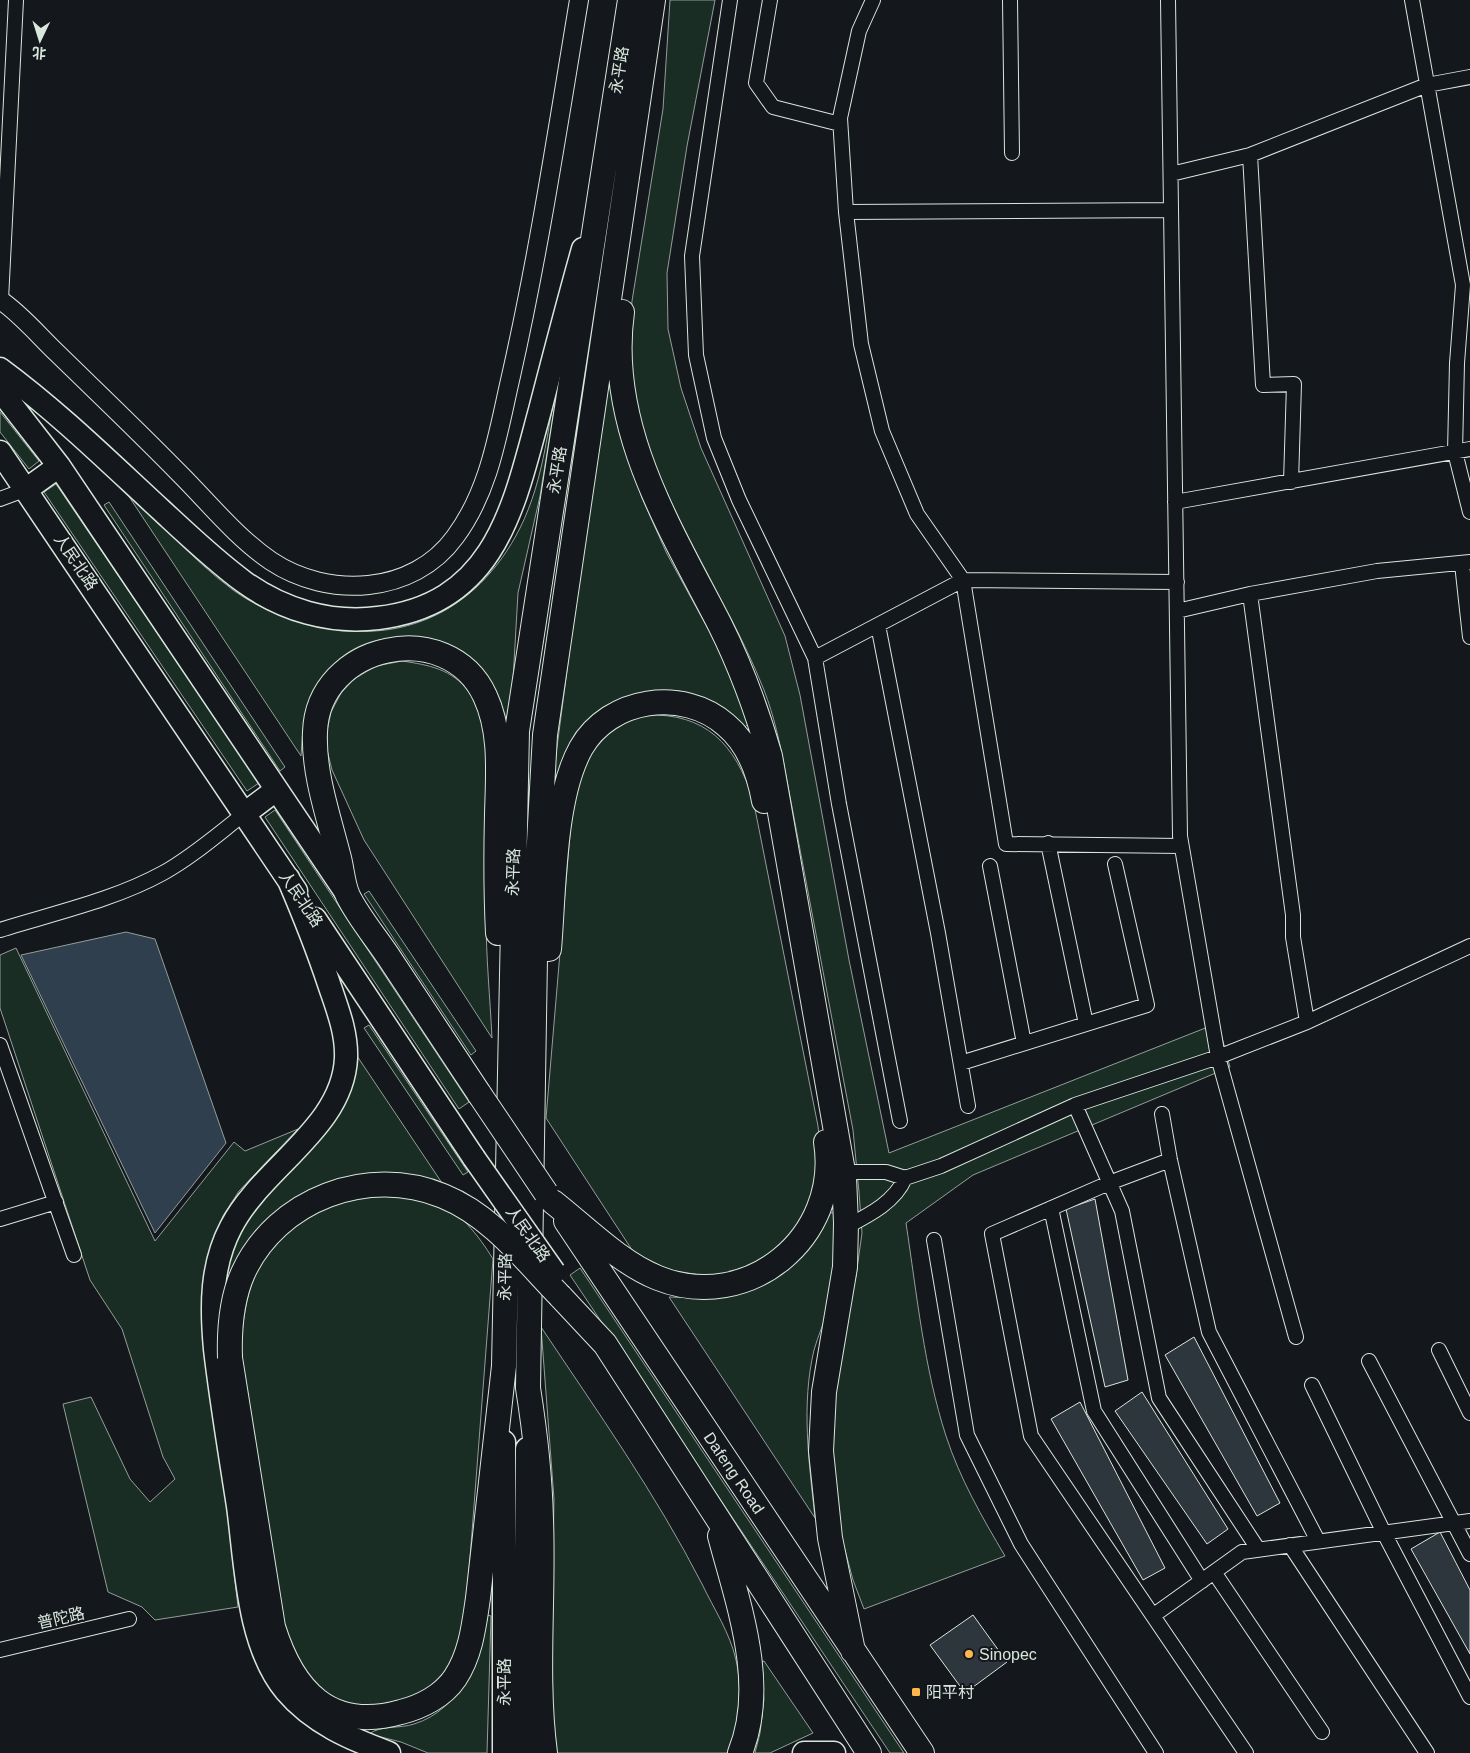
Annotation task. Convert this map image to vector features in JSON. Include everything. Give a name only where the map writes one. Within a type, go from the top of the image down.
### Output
[{"type":"highway","name":"永平路","points":[[504,1366],[517,731],[630,0]]},
{"type":"highway","name":"永平路","points":[[528,1388],[536,896],[545,735],[653,0]]},
{"type":"highway","points":[[643,66],[651,98],[620,323],[620,372],[624,402],[647,478],[670,529],[734,655],[766,742],[777,788],[843,1172],[846,1227],[842,1285],[824,1392],[821,1451],[830,1538],[852,1651]]},
{"type":"highway","points":[[510,1012],[499,948],[496,898],[497,759],[494,724],[490,708],[476,682],[462,667],[445,656],[419,649],[405,649],[392,650],[366,657],[354,663],[334,680],[320,704],[315,733],[320,776],[348,895],[550,1197],[644,1271],[674,1283],[704,1286],[746,1279],[783,1259],[807,1233],[820,1205],[827,1169],[826,1145],[763,793],[756,769],[743,743],[726,724],[710,714],[681,704],[658,703],[637,705],[619,712],[604,721],[591,733],[581,748],[570,773],[562,806],[545,990],[542,1010],[533,1034]]},
{"type":"highway","points":[[504,1366],[478,1598],[472,1635],[463,1663],[445,1690],[428,1701],[400,1712],[369,1717],[343,1714],[318,1702],[297,1681],[280,1648],[267,1593],[230,1358],[230,1326],[235,1298],[243,1273],[256,1250],[280,1223],[300,1209],[332,1193],[354,1187],[376,1184],[407,1186],[435,1193],[458,1203],[494,1227],[605,1344],[869,1753]]},
{"type":"highway","name":"Dafeng Road","points":[[550,1197],[922,1753]]},
{"type":"highway","points":[[528,1388],[537,1444],[541,1520],[541,1690],[545,1753]]},
{"type":"highway","points":[[715,1517],[741,1615],[750,1670],[750,1717],[740,1753]]},
{"type":"main road","points":[[0,369],[110,462],[236,576],[264,595],[303,612],[335,618],[369,619],[412,611],[447,596],[467,581],[490,553],[507,521],[520,482],[603,173]]},
{"type":"main road","points":[[0,390],[59,466],[348,895]]},
{"type":"main road","name":"人民北路","points":[[0,452],[27,489],[474,1158],[605,1344]]},
{"type":"main road","points":[[27,489],[59,466]]},
{"type":"main road","points":[[244,814],[276,790]]},
{"type":"main road","points":[[288,878],[312,932],[342,1024],[346,1056],[344,1074],[326,1115],[255,1191],[227,1234],[220,1252],[214,1280],[212,1312],[215,1348],[252,1606],[266,1658],[286,1691],[309,1713],[341,1733],[389,1753]]},
{"type":"main road","name":"永平路","points":[[504,1366],[504,1753]]},
{"type":"main road","name":"永平路","points":[[524,1753],[528,1388]]},
{"type":"main road","points":[[804,1753],[834,1753]]},
{"type":"street","points":[[16,0],[0,300],[172,465],[247,541],[274,563],[305,578],[340,586],[385,583],[418,571],[436,559],[456,536],[476,503],[490,466],[536,259],[579,0]]},
{"type":"street","points":[[730,0],[692,256],[696,356],[714,438],[721,456],[739,500],[815,658],[840,804],[900,1121]]},
{"type":"street","points":[[770,0],[756,83],[773,107],[840,124]]},
{"type":"street","points":[[873,0],[859,31],[840,124],[846,212],[861,344],[882,431],[918,514],[963,580],[1006,844],[1182,846]]},
{"type":"street","points":[[1010,0],[1012,153]]},
{"type":"street","points":[[1168,0],[1176,582],[1182,846],[1218,1057],[1296,1337]]},
{"type":"street","points":[[1412,0],[1462,285],[1457,363],[1455,452],[1470,512]]},
{"type":"street","points":[[1171,174],[1250,155],[1427,85],[1470,77]]},
{"type":"street","points":[[1250,155],[1264,385],[1294,384],[1291,482]]},
{"type":"street","points":[[846,212],[1171,210]]},
{"type":"street","points":[[1175,502],[1470,449]]},
{"type":"street","points":[[0,499],[27,489]]},
{"type":"street","points":[[1177,611],[1250,594],[1377,571],[1466,563],[1470,637]]},
{"type":"street","points":[[815,658],[963,580],[1176,582]]},
{"type":"street","points":[[1250,594],[1293,916],[1293,937],[1307,1022]]},
{"type":"street","points":[[878,625],[968,1106]]},
{"type":"street","points":[[0,930],[99,899],[146,881],[182,861],[244,814]]},
{"type":"street","points":[[1048,843],[1086,1024]]},
{"type":"street","points":[[961,1063],[1147,1005],[1115,864]]},
{"type":"street","points":[[990,866],[1024,1043]]},
{"type":"street","points":[[843,1172],[886,1172],[905,1178],[941,1166],[1075,1105],[1218,1057],[1307,1022],[1470,946]]},
{"type":"street","points":[[0,1045],[74,1255]]},
{"type":"street","points":[[1075,1105],[1122,1211],[1159,1398],[1258,1549]]},
{"type":"street","points":[[1162,1114],[1170,1160],[1209,1332],[1318,1541]]},
{"type":"street","points":[[1170,1160],[1109,1183],[992,1234],[1031,1436],[1246,1753]]},
{"type":"street","points":[[846,1227],[868,1215],[891,1198],[901,1188],[905,1178]]},
{"type":"street","points":[[0,1219],[56,1202]]},
{"type":"street","points":[[1051,1208],[1094,1411],[1202,1581]]},
{"type":"street","points":[[934,1240],[967,1434],[1021,1544],[1156,1753]]},
{"type":"street","points":[[1439,1350],[1470,1413]]},
{"type":"street","points":[[1369,1361],[1470,1554]]},
{"type":"street","points":[[1312,1384],[1384,1533],[1470,1697]]},
{"type":"street","points":[[1154,1615],[1242,1552],[1470,1521]]},
{"type":"street","points":[[1290,1545],[1427,1753]]},
{"type":"street","points":[[1214,1572],[1322,1732]]},
{"type":"street","name":"普陀路","points":[[0,1650],[130,1619]]},
{"type":"green space","points":[[670,0],[715,0],[687,146],[667,273],[668,329],[681,388],[701,448],[785,636],[800,695],[849,960],[889,1153],[1218,1023],[1230,1067],[973,1175],[906,1223],[927,1358],[938,1410],[946,1436],[965,1483],[1005,1556],[864,1609],[853,1580],[841,1535],[832,1481],[833,1378],[856,1276],[862,1233],[859,1192],[853,1130],[785,770],[771,710],[764,690],[729,614],[690,540],[655,465],[642,426],[632,385],[630,332],[632,301],[663,109]]},
{"type":"green space","points":[[608,356],[629,459],[642,498],[667,554],[723,656],[751,721],[745,727],[725,709],[702,697],[679,691],[644,693],[560,776],[553,778]]},
{"type":"green space","points":[[559,366],[561,367],[540,496],[518,593],[510,732],[425,640],[383,639],[365,644],[349,652],[334,664],[322,678],[313,696],[305,722],[301,756],[116,477],[172,536],[217,578],[257,605],[301,622],[336,630],[369,631],[400,628],[429,618],[456,603],[480,583],[502,558],[520,528],[541,469]]},
{"type":"green space","points":[[0,412],[39,461],[29,469],[0,432]]},
{"type":"green space","points":[[56,484],[259,783],[247,791],[44,492]]},
{"type":"green space","points":[[109,502],[285,767],[280,771],[104,505]]},
{"type":"green space","points":[[402,661],[439,669],[455,678],[469,692],[479,711],[485,737],[488,767],[486,931],[492,1038],[364,840],[332,770],[327,750],[327,731],[331,712],[341,693],[354,679],[376,666]]},
{"type":"green space","points":[[646,715],[667,716],[686,720],[701,726],[727,748],[746,780],[753,799],[818,1126],[820,1146],[815,1193],[795,1235],[756,1264],[723,1274],[706,1276],[670,1270],[634,1253],[546,1118],[573,799],[592,748],[616,725]]},
{"type":"green space","points":[[275,810],[469,1102],[459,1109],[265,817]]},
{"type":"green space","points":[[369,891],[476,1051],[471,1055],[364,894]]},
{"type":"green space","points":[[16,948],[155,1241],[234,1142],[245,1151],[298,1129],[239,1191],[223,1216],[211,1247],[217,1421],[238,1607],[155,1620],[142,1607],[108,1592],[63,1404],[91,1397],[130,1479],[150,1502],[175,1479],[163,1457],[122,1329],[90,1280],[0,1008],[0,955]]},
{"type":"green space","points":[[369,1025],[468,1172],[463,1175],[364,1028]]},
{"type":"green space","points":[[357,1056],[442,1183],[418,1176],[338,1181],[226,1294],[221,1292],[224,1274],[238,1235]]},
{"type":"green space","points":[[374,1193],[419,1197],[442,1204],[468,1225],[493,1259],[467,1597],[460,1640],[444,1672],[433,1684],[413,1697],[378,1708],[347,1704],[318,1689],[286,1641],[241,1378],[242,1333],[245,1311],[257,1270],[267,1252],[281,1235],[316,1207],[334,1201]]},
{"type":"green space","points":[[829,1212],[836,1214],[837,1249],[833,1286],[828,1309],[814,1350],[810,1371],[807,1413],[810,1476],[815,1518],[669,1297],[698,1298],[727,1295]]},
{"type":"green space","points":[[580,1268],[904,1753],[890,1753],[570,1275]]},
{"type":"green space","points":[[541,1327],[646,1485],[684,1551],[726,1631],[736,1660],[739,1684],[737,1719],[727,1753],[555,1753],[550,1721],[554,1499]]},
{"type":"green space","points":[[488,1615],[491,1616],[487,1753],[428,1753],[401,1742],[369,1734],[379,1729],[414,1724],[430,1717],[456,1695],[465,1681],[480,1649]]},
{"type":"green space","points":[[764,1661],[813,1733],[770,1753],[755,1753],[760,1733],[764,1699],[761,1662]]},
{"type":"water","points":[[126,932],[155,939],[226,1143],[155,1233],[21,955]]},
{"type":"building","points":[[1095,1199],[1128,1380],[1105,1387],[1066,1209]]},
{"type":"building","points":[[1194,1337],[1280,1503],[1257,1516],[1165,1355]]},
{"type":"building","points":[[1142,1392],[1228,1529],[1207,1544],[1115,1411]]},
{"type":"building","points":[[1080,1402],[1165,1568],[1143,1580],[1051,1419]]},
{"type":"building","points":[[1440,1532],[1470,1590],[1470,1654],[1411,1549]]},
{"type":"building","name":"Sinopec","points":[[973,1615],[1007,1662],[965,1693],[930,1645]]},
{"type":"place","name":"Sinopec","points":[[969,1654]]},
{"type":"place","name":"阳平村","points":[[916,1692]]}]
